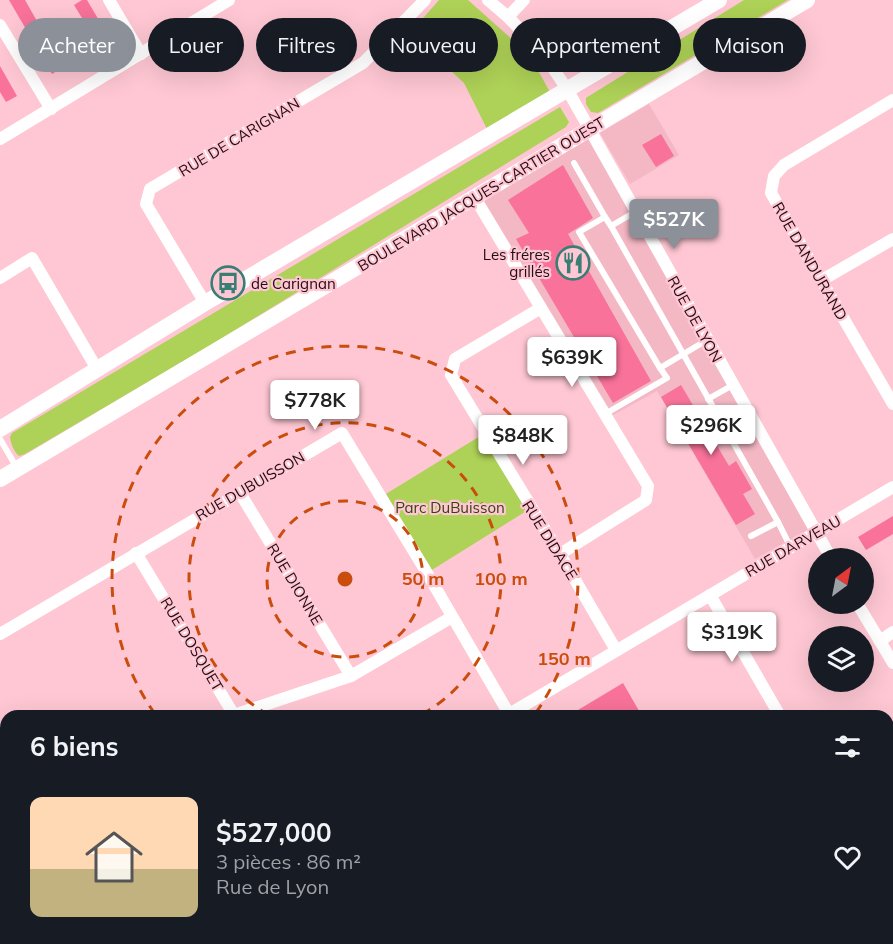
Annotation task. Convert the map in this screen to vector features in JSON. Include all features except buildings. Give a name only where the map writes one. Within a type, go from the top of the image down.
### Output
[{"type":"main road","points":[[0,429],[205,303],[719,0]]},
{"type":"main road","name":"BOULEVARD JACQUES-CARTIER OUEST","points":[[0,478],[807,0]]},
{"type":"street","points":[[109,0],[141,54]]},
{"type":"street","points":[[0,139],[229,0]]},
{"type":"street","name":"RUE DE CARIGNAN","points":[[205,303],[146,204],[150,189],[363,63],[425,0]]},
{"type":"street","name":"RUE DE LYON","points":[[489,0],[544,55],[567,89],[825,548]]},
{"type":"street","points":[[508,17],[524,0]]},
{"type":"street","points":[[0,25],[51,109]]},
{"type":"street","name":"RUE DANDURAND","points":[[893,100],[784,165],[774,176],[771,193],[893,404]]},
{"type":"street","points":[[475,198],[648,486],[646,500],[560,554]]},
{"type":"street","points":[[822,280],[893,239]]},
{"type":"street","points":[[0,278],[32,258],[97,369]]},
{"type":"street","name":"RUE DIDACE","points":[[541,308],[455,359],[451,375],[616,650]]},
{"type":"street","name":"RUE DUBUISSON","points":[[0,634],[342,432],[505,710]]},
{"type":"street","name":"RUE DARVEAU","points":[[516,710],[893,487]]},
{"type":"street","name":"RUE DIONNE","points":[[240,492],[351,676]]},
{"type":"street","name":"RUE DOSQUET","points":[[136,553],[231,710]]},
{"type":"street","points":[[710,595],[777,710]]},
{"type":"street","points":[[864,614],[893,663]]},
{"type":"street","name":"RUE DOSQUET","points":[[249,710],[351,676],[452,617]]},
{"type":"street","points":[[880,640],[893,632]]},
{"type":"lane","points":[[574,163],[791,548]]},
{"type":"lane","points":[[611,226],[635,212]]},
{"type":"lane","points":[[605,217],[579,232],[667,378],[605,414]]},
{"type":"lane","points":[[660,368],[707,340]]},
{"type":"lane","points":[[708,399],[733,385]]},
{"type":"lane","points":[[0,439],[18,468]]},
{"type":"lane","points":[[751,536],[778,522]]},
{"type":"shaded area","points":[[649,104],[679,155],[630,184],[600,133]]},
{"type":"shaded area","points":[[590,121],[818,524],[755,559],[657,391],[613,415],[476,188]]},
{"type":"green space","points":[[439,0],[468,0],[488,18],[423,18]]},
{"type":"green space","points":[[744,0],[788,0],[758,18],[715,18]]},
{"type":"green space","points":[[498,27],[510,37],[510,72],[539,72],[551,94],[488,131],[464,83],[452,72],[498,72]]},
{"type":"green space","points":[[693,32],[693,56],[681,64],[681,39]]},
{"type":"green space","points":[[628,72],[667,72],[598,113],[591,112],[586,104],[586,98]]},
{"type":"green space","points":[[560,107],[569,122],[566,127],[209,346],[25,454],[19,456],[13,448],[10,440],[12,433]]},
{"type":"green space","name":"Parc DuBuisson","points":[[485,433],[531,508],[427,573],[381,497]]},
{"type":"place","name":"Les fréres grillés","points":[[573,263]]},
{"type":"place","name":"de Carignan","points":[[228,283]]}]
